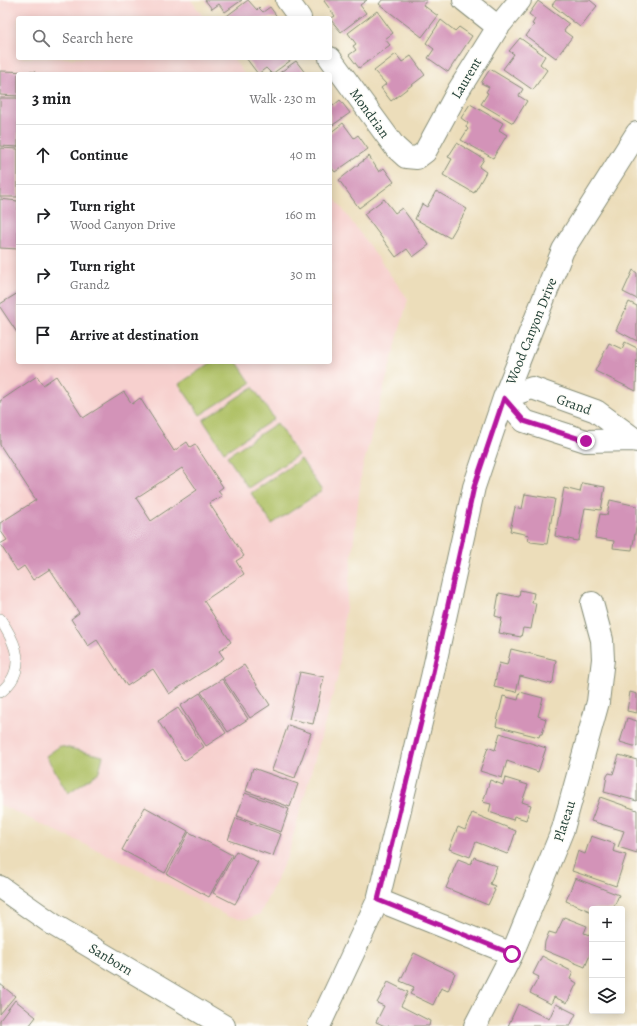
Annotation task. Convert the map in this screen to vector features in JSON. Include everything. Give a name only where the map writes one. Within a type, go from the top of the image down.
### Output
[{"type":"street","points":[[287,0],[299,16]]},
{"type":"street","points":[[464,0],[498,27]]},
{"type":"street","name":"Laurent","points":[[416,158],[425,152],[431,143],[458,91],[498,27],[520,0]]},
{"type":"street","name":"Mondrian","points":[[331,60],[395,147],[406,157],[416,158]]},
{"type":"street","name":"Wood Canyon Drive","points":[[319,1026],[378,900],[432,677],[474,487],[504,398],[563,250],[637,134]]},
{"type":"street","name":"Grand","points":[[504,398],[532,388],[596,412],[636,440]]},
{"type":"street","points":[[504,398],[524,421],[586,441],[636,440]]},
{"type":"street","name":"Plateau","points":[[475,1026],[512,954],[563,829],[598,702],[603,659],[602,640],[592,603]]},
{"type":"street","name":"Sanborn","points":[[0,888],[54,925],[224,1026]]},
{"type":"street","points":[[378,900],[512,954]]},
{"type":"lane","points":[[0,620],[12,637],[17,653],[17,667],[13,678],[4,690],[0,692]]},
{"type":"shaded area","points":[[0,0],[191,0],[203,16],[16,16],[16,60],[234,60],[243,72],[16,72],[16,364],[332,364],[332,195],[408,299],[362,470],[338,676],[288,855],[260,914],[247,919],[229,917],[149,874],[0,805]]},
{"type":"green space","points":[[209,364],[238,364],[251,383],[200,415],[179,384]]},
{"type":"green space","points":[[253,387],[274,419],[224,452],[203,420]]},
{"type":"green space","points":[[277,423],[298,455],[248,488],[227,456]]},
{"type":"green space","points":[[301,459],[322,491],[272,524],[251,493]]},
{"type":"green space","points":[[60,746],[103,756],[99,772],[68,793],[46,756]]},
{"type":"building","points":[[205,0],[242,0],[225,12],[219,4],[212,9]]},
{"type":"building","points":[[248,0],[257,10],[259,8],[263,12],[270,7],[277,16],[227,16]]},
{"type":"building","points":[[367,0],[360,5],[366,13],[341,32],[332,21],[332,18],[335,16],[324,1]]},
{"type":"building","points":[[382,0],[427,0],[423,5],[438,16],[422,37],[379,4]]},
{"type":"building","points":[[556,0],[590,0],[597,6],[580,27],[552,5]]},
{"type":"building","points":[[538,1],[569,24],[564,31],[572,37],[556,58],[526,36],[534,25],[532,24],[535,19],[529,14]]},
{"type":"building","points":[[377,11],[393,33],[385,39],[390,45],[359,68],[349,55],[356,50],[353,46],[356,44],[348,33]]},
{"type":"building","points":[[441,20],[455,31],[459,27],[472,36],[448,72],[428,58],[434,49],[426,43]]},
{"type":"building","points":[[520,38],[545,56],[540,64],[547,70],[533,90],[503,69],[514,54],[509,51]]},
{"type":"building","points":[[396,54],[402,62],[411,56],[425,75],[391,101],[381,88],[386,84],[374,71]]},
{"type":"building","points":[[248,60],[291,60],[275,72],[270,72],[266,68],[261,72],[256,72]]},
{"type":"building","points":[[296,61],[304,72],[281,72]]},
{"type":"building","points":[[490,69],[523,89],[519,96],[527,101],[513,123],[481,104],[488,93],[486,92],[489,87],[481,83]]},
{"type":"building","points":[[0,71],[35,72],[16,72],[16,96],[0,95]]},
{"type":"building","points":[[0,98],[16,98],[16,147],[0,146]]},
{"type":"building","points":[[340,100],[350,113],[332,126],[332,104],[333,106]]},
{"type":"building","points":[[470,104],[503,123],[499,130],[507,135],[493,158],[461,140],[468,129],[466,127],[468,123],[461,118]]},
{"type":"building","points":[[343,123],[354,138],[358,135],[368,149],[335,172],[332,168],[332,131]]},
{"type":"building","points":[[457,143],[484,159],[479,167],[486,172],[474,193],[443,175],[452,159],[448,157]]},
{"type":"building","points":[[0,148],[16,149],[16,197],[0,197]]},
{"type":"building","points":[[369,156],[379,172],[384,168],[394,182],[359,208],[339,180]]},
{"type":"building","points":[[436,191],[467,209],[450,238],[415,219],[422,204],[427,207]]},
{"type":"building","points":[[0,199],[16,201],[16,249],[0,248]]},
{"type":"building","points":[[384,199],[395,213],[402,208],[429,245],[413,257],[407,249],[396,257],[364,214]]},
{"type":"building","points":[[633,270],[637,273],[637,299],[623,292]]},
{"type":"building","points":[[16,294],[16,331],[0,307],[0,304]]},
{"type":"building","points":[[629,302],[637,306],[637,341],[616,330]]},
{"type":"building","points":[[625,342],[637,348],[636,391],[595,371],[609,343],[622,349]]},
{"type":"building","points":[[37,376],[43,385],[56,376],[83,418],[124,392],[132,404],[140,398],[174,451],[187,442],[190,447],[195,444],[223,487],[218,491],[222,496],[209,503],[244,556],[236,561],[244,574],[204,601],[231,642],[219,651],[224,658],[169,694],[153,669],[127,686],[97,640],[88,646],[71,619],[79,613],[50,569],[33,580],[24,566],[17,571],[0,544],[7,540],[0,530],[0,523],[36,500],[0,445],[0,401]],"holes":[[[182,468],[197,490],[151,521],[136,498]]]},
{"type":"building","points":[[582,483],[605,487],[601,510],[585,508],[579,540],[577,541],[555,536],[564,488],[580,492]]},
{"type":"building","points":[[525,494],[555,499],[547,544],[531,542],[528,540],[529,535],[510,531],[515,507],[522,509]]},
{"type":"building","points":[[610,500],[637,506],[637,523],[632,550],[613,548],[614,541],[595,538],[600,514],[607,515]]},
{"type":"building","points":[[520,590],[534,593],[532,603],[536,603],[531,629],[523,628],[521,637],[499,633],[502,618],[495,616],[499,593],[519,597]]},
{"type":"building","points":[[511,649],[556,660],[553,682],[551,684],[520,676],[516,692],[494,687],[499,663],[507,665]]},
{"type":"building","points":[[244,665],[270,705],[250,718],[223,678]]},
{"type":"building","points":[[300,672],[324,677],[313,724],[289,719]]},
{"type":"building","points":[[222,679],[248,719],[228,732],[201,692]]},
{"type":"building","points":[[520,692],[543,698],[538,716],[546,719],[542,734],[540,734],[539,737],[496,726],[503,696],[518,700]]},
{"type":"building","points":[[630,692],[637,694],[637,713],[627,711]]},
{"type":"building","points":[[200,693],[226,733],[206,746],[180,706]]},
{"type":"building","points":[[178,708],[204,747],[184,761],[158,721]]},
{"type":"building","points":[[627,718],[637,721],[637,747],[620,742]]},
{"type":"building","points":[[288,725],[311,733],[295,778],[272,770]]},
{"type":"building","points":[[500,733],[546,748],[538,772],[507,761],[502,778],[480,771],[488,747],[495,750]]},
{"type":"building","points":[[619,755],[637,760],[637,801],[604,792],[607,776],[609,773],[613,774]]},
{"type":"building","points":[[253,768],[298,784],[290,807],[246,791]]},
{"type":"building","points":[[505,778],[528,785],[522,802],[531,805],[526,820],[514,816],[513,820],[489,812],[491,804],[483,802],[490,780],[503,785]]},
{"type":"building","points":[[245,793],[289,809],[281,832],[237,816]]},
{"type":"building","points":[[600,797],[637,810],[637,853],[618,847],[624,831],[591,821]]},
{"type":"building","points":[[145,807],[188,831],[165,873],[122,850]]},
{"type":"building","points":[[472,813],[516,831],[507,854],[476,842],[470,857],[449,849],[458,827],[465,830]]},
{"type":"building","points":[[236,818],[281,834],[273,856],[228,840]]},
{"type":"building","points":[[189,832],[232,855],[209,897],[167,874]]},
{"type":"building","points":[[591,836],[615,844],[613,851],[626,855],[616,886],[572,871],[578,851],[585,854]]},
{"type":"building","points":[[236,851],[258,862],[235,904],[213,893]]},
{"type":"building","points":[[474,857],[497,866],[490,884],[495,886],[493,889],[495,890],[488,905],[446,888],[458,859],[471,864]]},
{"type":"building","points":[[575,878],[619,895],[614,906],[589,906],[589,911],[566,901]]},
{"type":"building","points":[[564,917],[587,926],[584,933],[589,935],[589,957],[585,967],[544,950],[549,932],[556,934]]},
{"type":"building","points":[[414,953],[455,973],[448,991],[441,988],[433,1005],[410,994],[414,987],[400,981]]},
{"type":"building","points":[[542,956],[573,972],[570,979],[577,983],[567,1003],[554,997],[551,1004],[530,993],[539,977],[533,974]]},
{"type":"building","points":[[388,982],[408,992],[401,1006],[430,1021],[429,1026],[385,1026],[376,1022],[384,1006],[377,1003]]},
{"type":"building","points":[[0,984],[15,996],[0,1014]]},
{"type":"building","points":[[15,1000],[36,1017],[29,1026],[0,1026],[0,1020]]},
{"type":"building","points":[[518,1004],[549,1019],[556,1004],[576,1014],[570,1026],[508,1026]]},
{"type":"route","points":[[512,954],[378,900],[432,677],[474,487],[504,398],[524,421],[586,441]]}]
